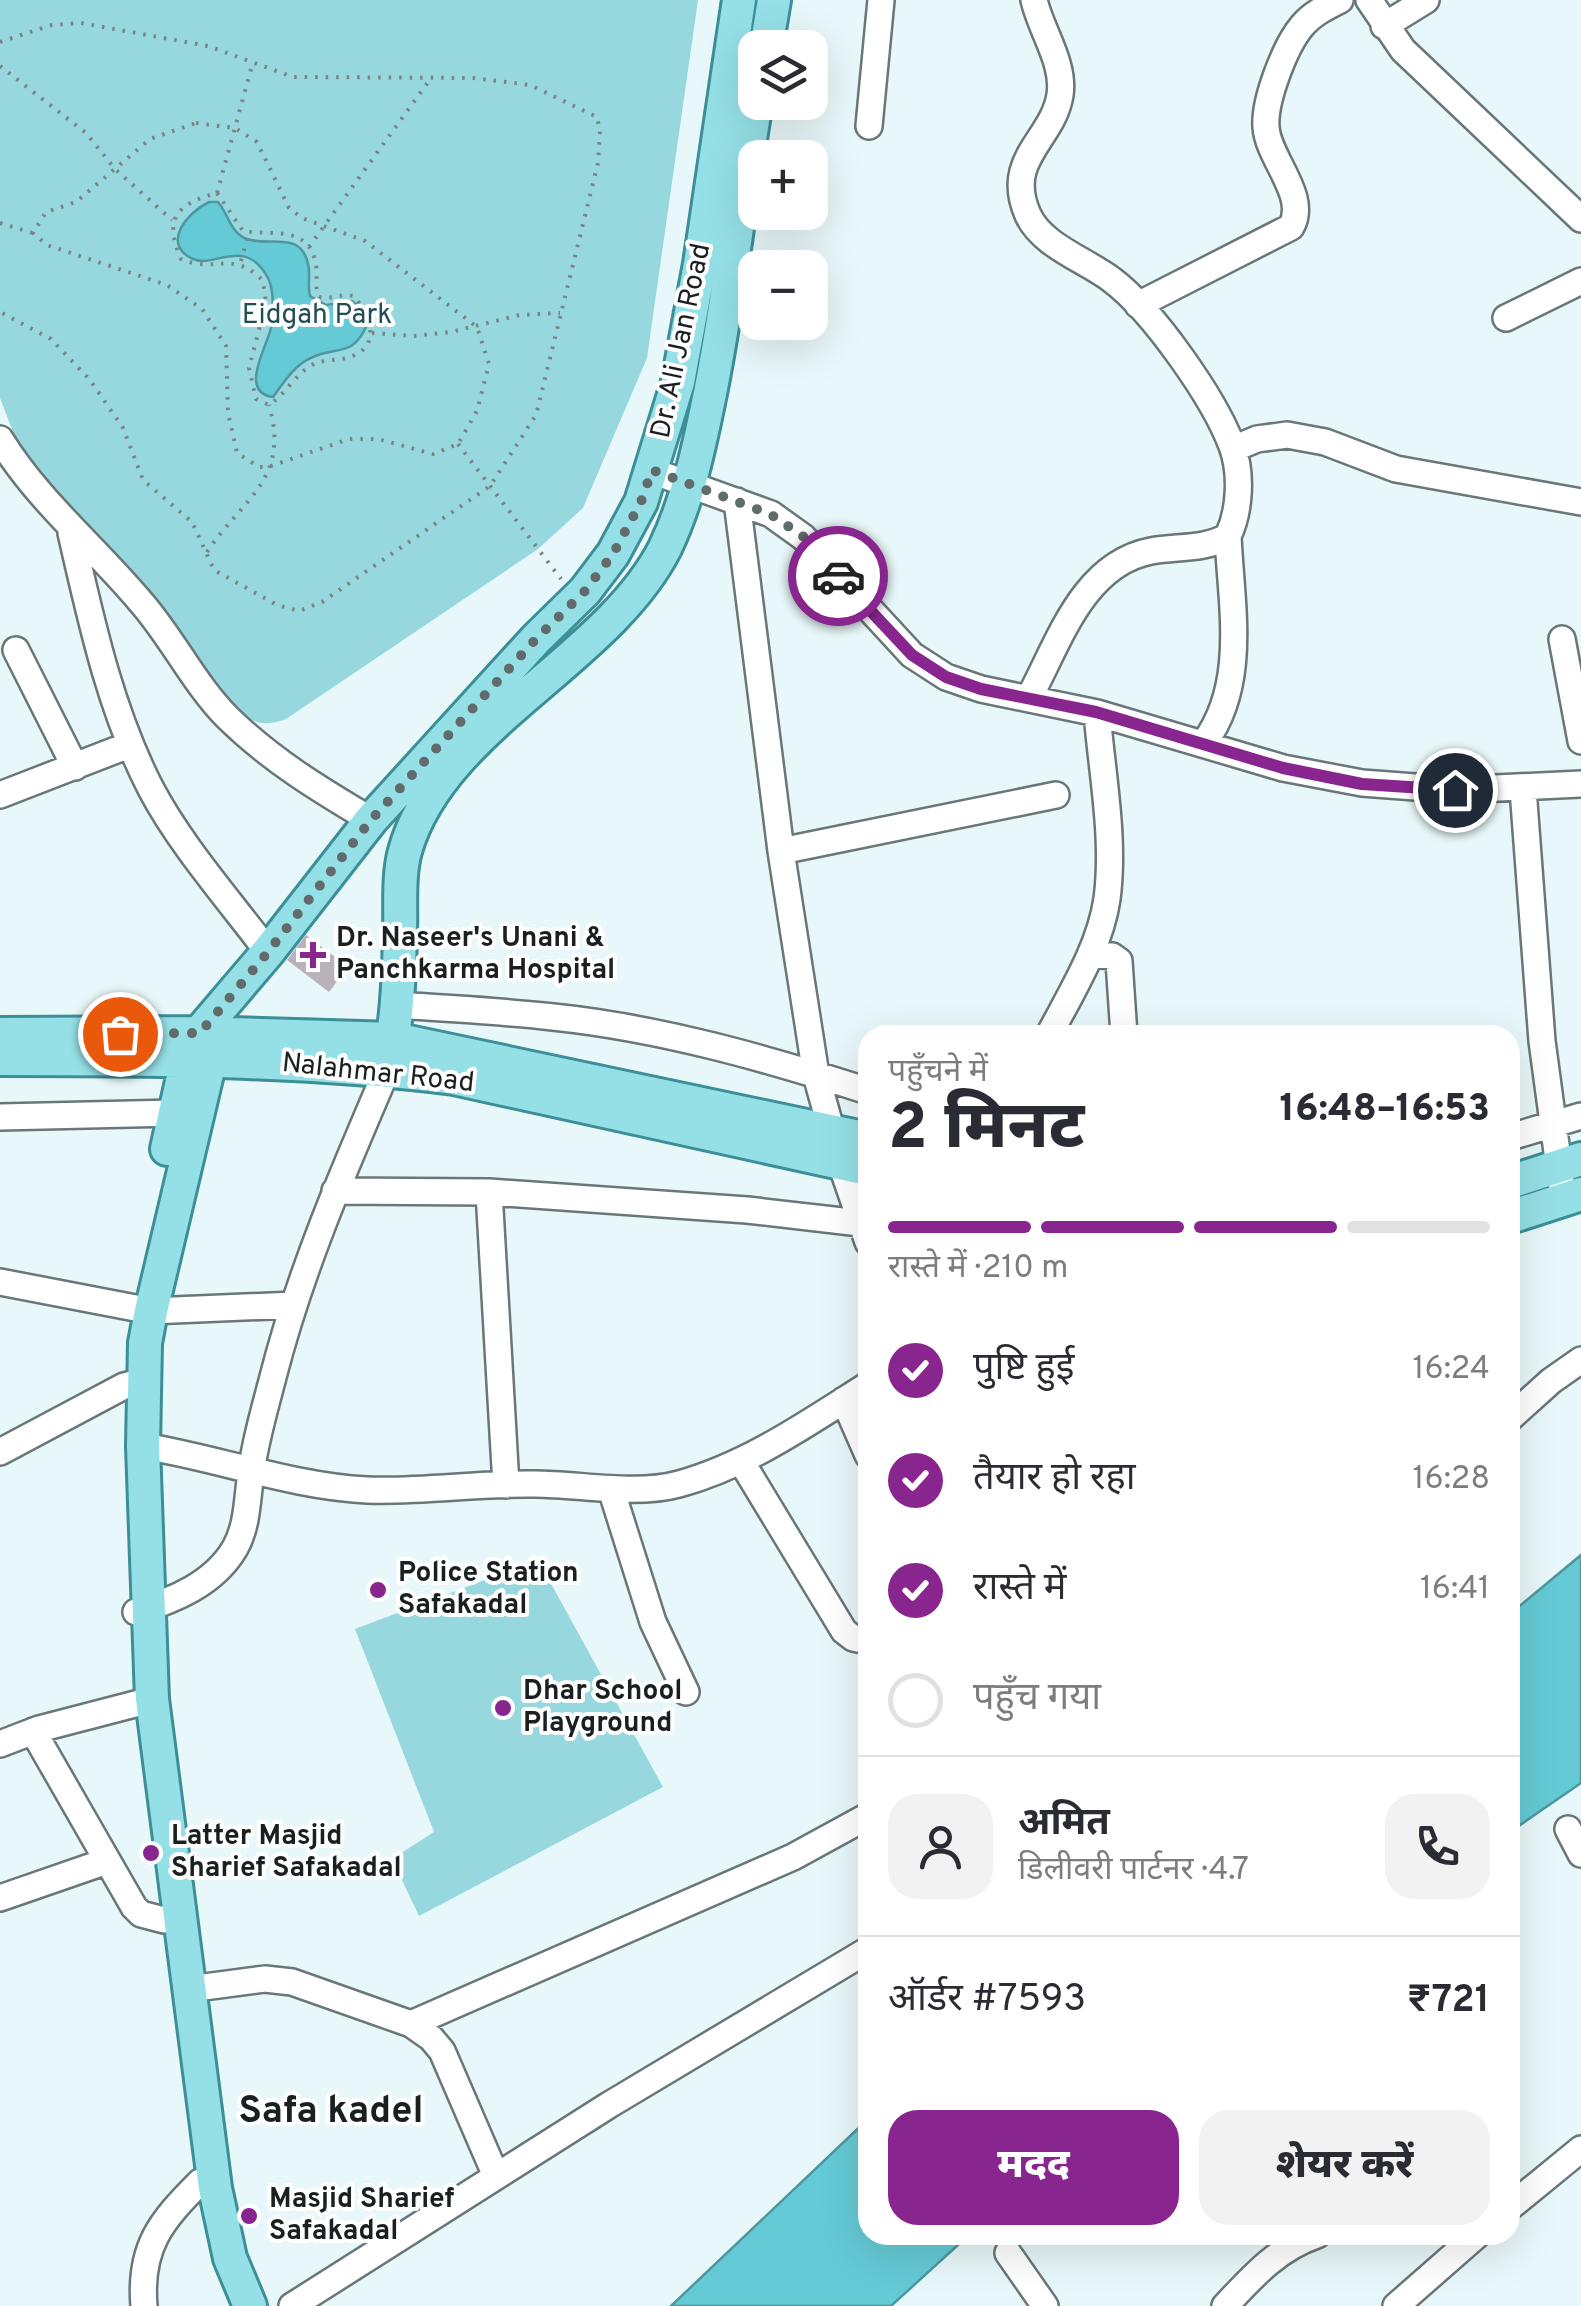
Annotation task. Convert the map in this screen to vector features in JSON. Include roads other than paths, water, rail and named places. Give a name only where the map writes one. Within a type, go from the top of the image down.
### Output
[{"type":"main road","name":"Dr. Ali Jan Road","points":[[199,1051],[268,952],[371,820],[536,639],[585,591],[613,554],[641,502],[678,382],[700,264],[739,0]]},
{"type":"main road","points":[[769,30],[774,0]]},
{"type":"main road","name":"Dr. Ali Jan Road","points":[[390,1054],[399,1005],[405,852],[434,791],[468,751],[621,609],[664,548],[690,484],[717,360],[753,120]]},
{"type":"main road","name":"Nalahmar Road","points":[[0,1034],[199,1051]]},
{"type":"main road","points":[[199,1051],[174,1113],[133,1384],[142,1610],[188,1988],[223,2232],[250,2306]]},
{"type":"main road","points":[[142,1310],[199,1051]]},
{"type":"main road","name":"Nalahmar Road","points":[[0,1059],[199,1051],[390,1054],[858,1136]]},
{"type":"main road","name":"Nalahmar Road","points":[[390,1054],[454,1078],[854,1165]]},
{"type":"main road","points":[[1520,1179],[1570,1162]]},
{"type":"main road","points":[[1520,1214],[1572,1197]]},
{"type":"main road","points":[[133,1384],[142,1446],[139,1703],[200,2182],[211,2247],[231,2306]]},
{"type":"street","points":[[869,126],[882,0]]},
{"type":"street","points":[[1034,0],[1059,70],[1060,94],[1053,116],[1024,167],[1022,189],[1027,212],[1036,228],[1113,280],[1138,305],[1164,336],[1217,415],[1233,449],[1237,492],[1235,522],[1228,536],[1234,646],[1231,689],[1221,721],[1204,742]]},
{"type":"street","points":[[1138,305],[1291,227],[1297,216],[1296,204],[1270,147],[1265,124],[1269,99],[1302,26],[1340,0]]},
{"type":"street","points":[[1368,0],[1403,50],[1581,219]]},
{"type":"street","points":[[1384,26],[1426,0]]},
{"type":"street","points":[[1506,318],[1581,281]]},
{"type":"street","points":[[1233,449],[1257,439],[1287,435],[1325,442],[1396,470],[1581,502]]},
{"type":"street","points":[[0,438],[10,472],[140,601],[226,716],[292,773],[371,820]]},
{"type":"street","points":[[652,470],[770,514],[804,537],[912,655],[946,677],[981,689],[1096,712],[1283,768],[1362,784],[1455,790],[1581,784]]},
{"type":"street","points":[[738,501],[780,851],[816,1074],[832,1129],[854,1165],[858,1192]]},
{"type":"street","points":[[70,530],[90,618],[130,745],[154,794],[268,952]]},
{"type":"street","points":[[1030,696],[1087,589],[1111,564],[1148,551],[1204,545],[1228,536]]},
{"type":"street","points":[[1562,639],[1581,740]]},
{"type":"street","points":[[16,650],[75,767]]},
{"type":"street","points":[[1054,1025],[1091,954],[1106,902],[1109,840],[1096,712]]},
{"type":"street","points":[[0,795],[130,745]]},
{"type":"street","points":[[1523,789],[1542,1042],[1553,1124],[1570,1162],[1572,1197]]},
{"type":"street","points":[[780,851],[1056,795]]},
{"type":"street","points":[[1091,954],[1112,956],[1119,961],[1123,1025]]},
{"type":"street","points":[[399,1005],[555,1017],[604,1025],[726,1049],[858,1088]]},
{"type":"street","points":[[142,1610],[193,1589],[220,1570],[238,1544],[273,1375],[294,1305],[390,1054]]},
{"type":"street","points":[[0,1118],[174,1113]]},
{"type":"street","points":[[1520,1134],[1581,1116]]},
{"type":"street","points":[[335,1192],[489,1192],[748,1210],[858,1231]]},
{"type":"street","points":[[489,1192],[506,1485]]},
{"type":"street","points":[[0,1282],[142,1310],[294,1305]]},
{"type":"street","points":[[1520,1409],[1581,1360]]},
{"type":"street","points":[[0,1452],[133,1384]]},
{"type":"street","points":[[142,1446],[192,1454],[251,1472],[367,1490],[506,1485],[676,1486],[741,1461],[858,1391]]},
{"type":"street","points":[[844,1400],[858,1432]]},
{"type":"street","points":[[741,1461],[844,1631],[858,1639]]},
{"type":"street","points":[[611,1488],[653,1622],[686,1692]]},
{"type":"street","points":[[0,1744],[33,1731],[139,1703]]},
{"type":"street","points":[[33,1731],[140,1914],[164,1920]]},
{"type":"street","points":[[410,2024],[794,1857],[858,1822]]},
{"type":"street","points":[[1568,1829],[1581,1854]]},
{"type":"street","points":[[0,1898],[108,1861]]},
{"type":"street","points":[[292,2306],[783,1998],[858,1956]]},
{"type":"street","points":[[188,1988],[265,1979],[292,1982],[410,2024],[442,2051],[496,2176]]},
{"type":"street","points":[[1520,2200],[1581,2149]]},
{"type":"street","points":[[144,2306],[142,2290],[150,2242],[163,2219],[200,2182]]},
{"type":"street","points":[[1226,2306],[1292,2245]]},
{"type":"street","points":[[1396,2306],[1466,2245]]},
{"type":"street","points":[[1008,2252],[1045,2306]]},
{"type":"place","name":"Dr. Naseer's Unani & Panchkarma Hospital","points":[[313,955]]},
{"type":"place","name":"Police Station Safakadal","points":[[378,1590]]},
{"type":"place","name":"Dhar School Playground","points":[[503,1708]]},
{"type":"place","name":"Latter Masjid Sharief Safakadal","points":[[151,1853]]},
{"type":"place","name":"Masjid Sharief Safakadal","points":[[249,2216]]},
{"type":"district","name":"Safa kadel","points":[[331,2112]]},
{"type":"park label","name":"Eidgah Park","points":[[317,316]]}]
